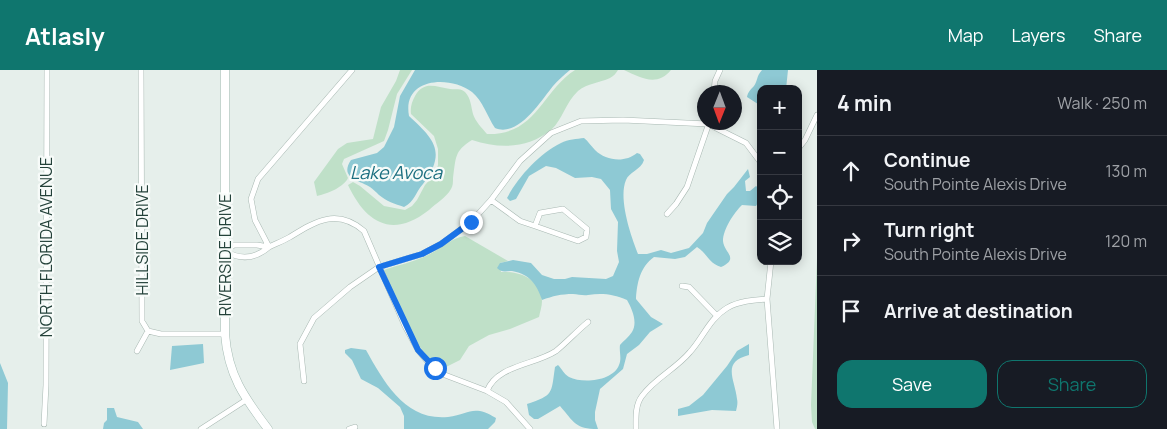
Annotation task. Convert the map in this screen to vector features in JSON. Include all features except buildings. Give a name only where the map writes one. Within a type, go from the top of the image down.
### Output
[{"type":"street","name":"NORTH FLORIDA AVENUE","points":[[44,424],[46,385],[46,70]]},
{"type":"street","name":"HILLSIDE DRIVE","points":[[142,70],[142,321],[148,331]]},
{"type":"street","name":"RIVERSIDE DRIVE","points":[[225,70],[226,354],[233,374],[246,400],[268,429]]},
{"type":"street","points":[[269,247],[255,220],[251,199],[258,179],[352,70]]},
{"type":"street","points":[[715,85],[720,70]]},
{"type":"street","points":[[802,144],[817,115]]},
{"type":"street","points":[[304,381],[300,344],[314,318],[350,287],[379,267],[422,254],[441,244],[471,222],[491,200],[520,161],[551,132],[581,121],[623,120],[697,123]]},
{"type":"street","points":[[667,214],[687,187],[706,130]]},
{"type":"street","points":[[721,130],[746,143],[757,158]]},
{"type":"street","points":[[491,200],[520,221],[578,241],[583,240],[587,233],[587,229],[563,209],[540,213],[535,226]]},
{"type":"street","points":[[269,247],[234,245],[225,250],[236,257],[260,255],[269,247],[323,219],[345,219],[355,223],[364,231],[418,350],[428,362],[445,375],[487,391],[506,402],[530,429]]},
{"type":"street","points":[[771,265],[767,299],[777,429]]},
{"type":"street","points":[[682,286],[689,287],[717,316]]},
{"type":"street","points":[[636,429],[636,412],[642,397],[655,382],[681,363],[717,316],[738,303],[767,299]]},
{"type":"street","points":[[487,391],[491,381],[505,373],[555,352],[588,322]]},
{"type":"street","points":[[137,351],[148,331],[161,334],[225,334]]},
{"type":"street","points":[[201,429],[246,400]]},
{"type":"green space","points":[[400,70],[412,70],[397,94],[384,141],[344,159],[342,164],[348,178],[346,181],[335,190],[317,196],[314,182],[338,149],[347,143],[373,139],[381,107]]},
{"type":"green space","points":[[575,70],[618,70],[610,78],[578,91],[570,100],[559,121],[543,136],[524,144],[503,146],[472,140],[466,144],[457,156],[452,188],[444,198],[416,219],[403,224],[381,223],[363,209],[355,198],[348,185],[353,182],[384,206],[405,210],[417,200],[425,185],[435,174],[438,165],[438,149],[434,136],[411,114],[413,100],[422,88],[431,86],[463,91],[467,94],[471,103],[475,119],[487,134],[504,132],[517,128],[528,120],[554,89]]},
{"type":"green space","points":[[624,70],[671,70],[666,75],[654,80],[643,78]]},
{"type":"green space","points":[[465,236],[508,261],[500,263],[501,272],[522,275],[533,282],[541,293],[542,305],[539,317],[489,335],[469,346],[460,360],[442,369],[431,361],[414,338],[384,270],[421,258],[454,239]]},
{"type":"green space","points":[[817,258],[817,429],[815,429],[812,422],[811,405]]},
{"type":"water","name":"Lake Avoca","points":[[415,70],[570,70],[555,84],[528,116],[512,128],[504,130],[495,128],[479,100],[472,92],[451,83],[429,83],[420,87],[413,94],[409,103],[409,116],[431,139],[436,154],[430,173],[413,199],[404,207],[385,199],[370,187],[352,178],[347,171],[351,160],[377,153],[384,147],[394,127],[400,96]]},
{"type":"water","points":[[762,70],[788,70],[786,85],[757,85],[757,103],[747,97]]},
{"type":"water","points":[[584,138],[599,154],[605,157],[621,159],[637,153],[644,160],[628,177],[624,188],[626,217],[638,254],[647,254],[661,250],[671,253],[689,248],[703,233],[707,223],[727,194],[748,169],[750,177],[745,181],[746,191],[757,187],[756,206],[742,205],[732,217],[723,236],[724,245],[730,255],[727,264],[721,267],[716,265],[697,247],[685,257],[675,259],[654,257],[642,270],[638,281],[636,299],[651,317],[663,324],[650,332],[639,345],[627,354],[623,369],[600,389],[595,412],[598,429],[584,428],[576,424],[560,406],[538,419],[534,419],[529,415],[527,404],[542,398],[550,392],[555,367],[558,365],[569,377],[582,380],[604,378],[616,370],[620,363],[620,345],[634,328],[632,311],[627,300],[608,294],[565,294],[542,300],[535,285],[524,275],[518,272],[502,271],[497,268],[500,263],[513,260],[531,263],[542,275],[554,279],[572,277],[606,279],[613,276],[619,262],[617,251],[618,222],[611,209],[610,190],[601,179],[592,177],[575,178],[556,168],[546,166],[529,176],[516,199],[510,201],[507,198],[523,174],[538,159],[553,147],[572,139]]},
{"type":"water","points":[[203,344],[204,363],[170,370],[172,346]]},
{"type":"water","points":[[749,344],[749,355],[740,358],[732,367],[737,400],[736,411],[712,410],[678,416],[678,409],[689,406],[703,395],[737,351]]},
{"type":"water","points":[[351,348],[366,350],[380,375],[398,397],[420,413],[433,417],[448,417],[477,411],[496,418],[495,422],[488,429],[404,429],[404,416],[400,407],[378,388],[361,379],[352,360],[345,353],[345,350]]},
{"type":"water","points":[[0,363],[8,383],[7,429],[0,429]]},
{"type":"water","points":[[107,408],[114,408],[117,417],[138,422],[143,429],[103,429],[104,423],[107,420]]},
{"type":"route","points":[[435,368],[418,350],[405,326],[379,267],[422,254],[441,244],[471,222]]}]
